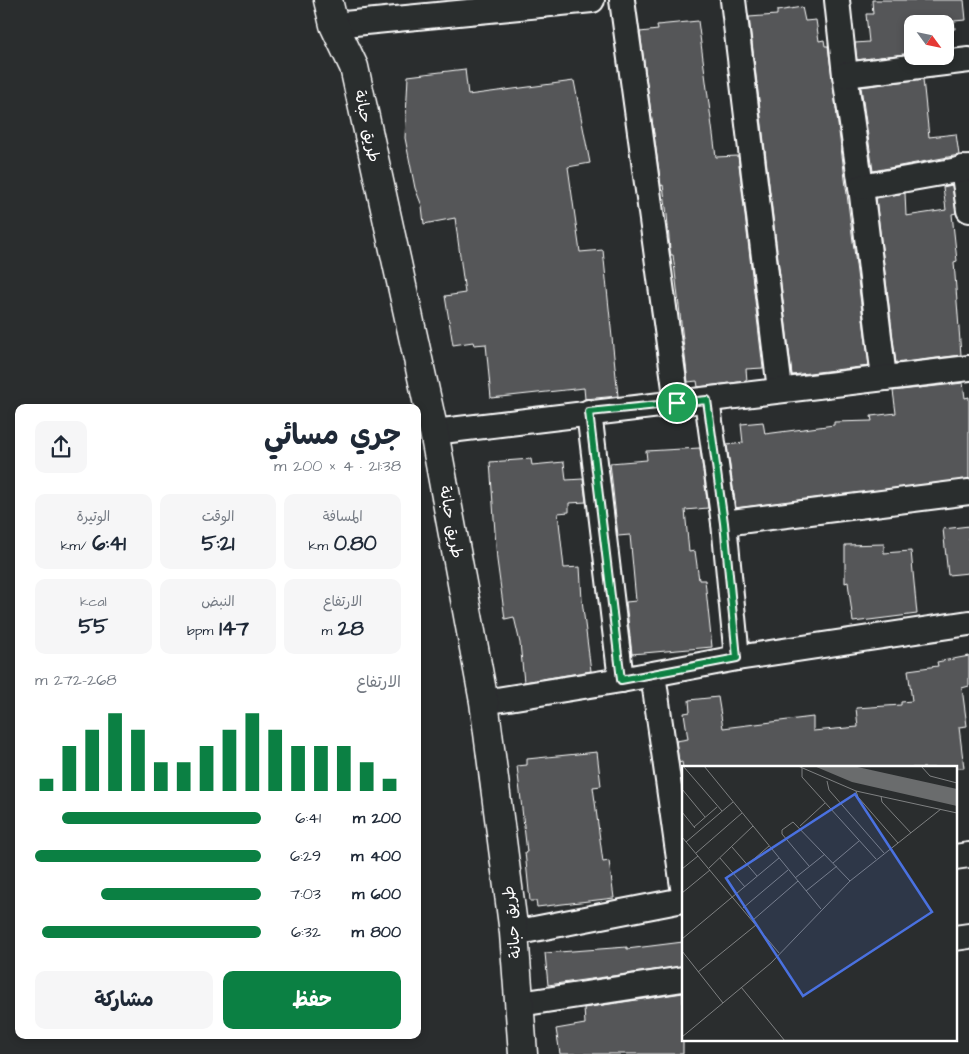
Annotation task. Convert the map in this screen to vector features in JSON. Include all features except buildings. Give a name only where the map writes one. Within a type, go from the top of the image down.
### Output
[{"type":"street","points":[[331,12],[588,0]]},
{"type":"street","points":[[622,0],[677,403]]},
{"type":"street","points":[[733,0],[780,390]]},
{"type":"street","points":[[837,0],[884,378]]},
{"type":"street","name":"طريق حبانة","points":[[331,12],[354,67],[434,432],[484,702],[514,933],[523,1054]]},
{"type":"street","points":[[845,75],[969,60]]},
{"type":"street","points":[[861,187],[966,168],[969,210]]},
{"type":"street","points":[[434,432],[969,368]]},
{"type":"street","points":[[707,400],[724,523],[737,658]]},
{"type":"street","points":[[589,412],[621,680]]},
{"type":"street","points":[[724,523],[969,492]]},
{"type":"street","points":[[484,702],[621,680],[737,658],[969,623]]},
{"type":"street","points":[[653,674],[682,879]]},
{"type":"street","points":[[956,857],[969,855]]},
{"type":"street","points":[[514,933],[682,900]]},
{"type":"street","points":[[956,938],[969,936]]},
{"type":"street","points":[[520,1004],[682,979]]},
{"type":"route","points":[[707,400],[724,523],[737,658],[621,680],[589,412],[677,403],[707,400]]}]
